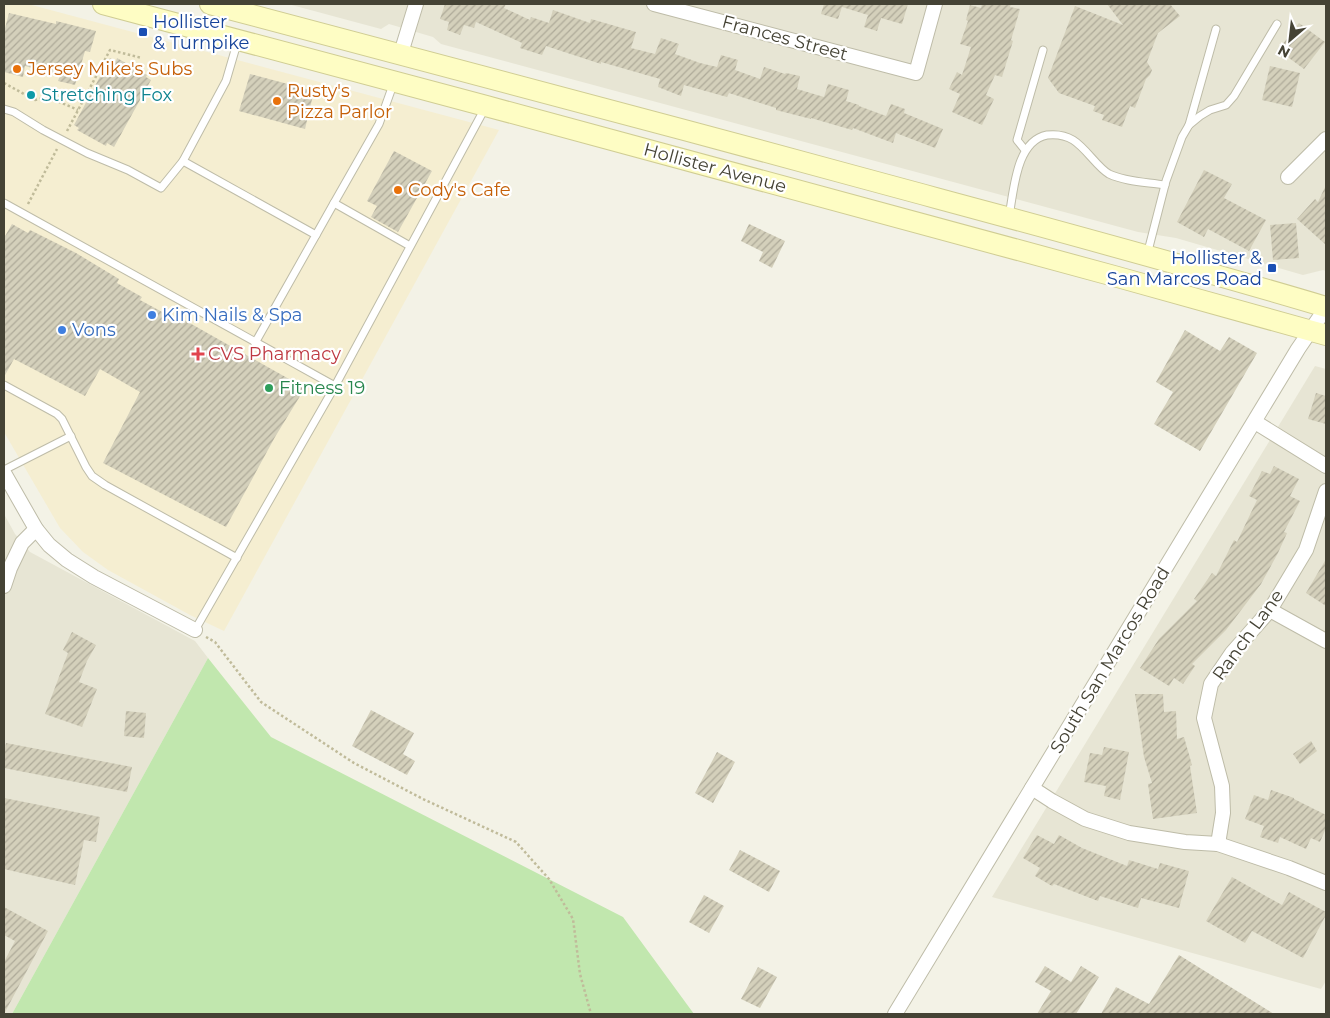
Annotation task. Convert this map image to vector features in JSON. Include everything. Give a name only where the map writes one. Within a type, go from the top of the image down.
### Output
[{"type":"main road","name":"Hollister Avenue","points":[[102,4],[486,106],[1319,333]]},
{"type":"main road","name":"Hollister Avenue","points":[[210,4],[401,53],[1009,218],[1326,307]]},
{"type":"street","points":[[401,53],[416,4]]},
{"type":"street","name":"Frances Street","points":[[654,4],[916,73],[935,4]]},
{"type":"street","points":[[1288,177],[1326,139]]},
{"type":"street","name":"South San Marcos Road","points":[[895,1014],[1298,349],[1319,333],[1326,307]]},
{"type":"street","points":[[1255,422],[1326,466]]},
{"type":"street","points":[[4,471],[36,529],[49,545],[67,560],[94,577],[195,630]]},
{"type":"street","name":"Ranch Lane","points":[[1218,844],[1223,813],[1222,786],[1204,718],[1212,684],[1232,653],[1270,610],[1306,550],[1326,491]]},
{"type":"street","points":[[4,586],[22,543],[36,529]]},
{"type":"street","points":[[1270,610],[1326,641]]},
{"type":"street","points":[[1032,788],[1085,819],[1129,833],[1185,842],[1218,844],[1289,868],[1326,883]]},
{"type":"lane","points":[[1189,125],[1210,110],[1226,104],[1234,96],[1277,24]]},
{"type":"lane","points":[[1147,256],[1174,155],[1189,125],[1216,29]]},
{"type":"lane","points":[[4,110],[14,112],[87,153],[128,170],[161,188],[183,161],[226,81],[238,40]]},
{"type":"lane","points":[[1025,150],[1017,140],[1043,50]]},
{"type":"lane","points":[[255,342],[379,124],[394,82]]},
{"type":"lane","points":[[195,630],[334,386],[486,106]]},
{"type":"lane","points":[[1009,218],[1019,164],[1025,150],[1040,136],[1056,134],[1072,140],[1107,172],[1119,178],[1165,185]]},
{"type":"lane","points":[[183,161],[316,235]]},
{"type":"lane","points":[[4,203],[334,386]]},
{"type":"lane","points":[[334,203],[410,246]]},
{"type":"lane","points":[[4,385],[57,414],[62,419],[92,476],[104,485],[237,558]]},
{"type":"lane","points":[[4,471],[71,436]]},
{"type":"path","points":[[66,132],[110,50],[142,58]]},
{"type":"path","points":[[4,83],[36,100],[48,97],[78,110]]},
{"type":"path","points":[[28,204],[58,148]]},
{"type":"path","points":[[195,630],[215,642],[261,702],[354,763],[516,842],[549,879],[573,919],[580,974],[591,1014]]},
{"type":"shaded area","points":[[4,4],[28,4],[499,130],[224,631],[190,615],[108,570],[83,552],[60,528],[4,432]]},
{"type":"shaded area","points":[[288,4],[1326,4],[1326,271],[1303,275],[1176,238],[1138,232],[441,44],[433,37],[389,24],[381,29]]},
{"type":"shaded area","points":[[1315,366],[1326,369],[1326,981],[1321,989],[992,897]]},
{"type":"shaded area","points":[[4,514],[15,534],[30,552],[195,641],[208,658],[12,1014],[4,1014]]},
{"type":"green space","points":[[208,658],[271,737],[623,917],[694,1014],[12,1014]]},
{"type":"building","points":[[445,4],[506,4],[504,8],[530,20],[531,17],[549,23],[553,10],[590,23],[591,19],[636,32],[631,48],[655,54],[661,38],[679,44],[675,54],[700,63],[717,67],[721,55],[738,60],[735,70],[760,79],[764,67],[785,74],[800,76],[797,89],[824,97],[828,84],[849,90],[846,101],[886,116],[891,104],[905,109],[904,113],[943,129],[935,148],[896,133],[893,143],[853,128],[852,130],[776,110],[776,108],[729,93],[727,97],[684,85],[681,96],[658,87],[660,79],[601,62],[601,64],[546,46],[542,55],[520,48],[522,43],[476,22],[474,28],[464,25],[460,35],[447,30],[449,22],[440,19]]},
{"type":"building","points":[[824,4],[908,4],[902,24],[881,18],[877,31],[864,27],[868,15],[842,7],[838,19],[821,14]]},
{"type":"building","points":[[982,4],[1011,4],[1010,7],[1020,9],[1002,77],[995,75],[986,95],[994,99],[982,125],[952,112],[960,94],[949,89],[957,72],[962,75],[971,47],[960,44],[968,21],[966,20],[970,5],[981,8]]},
{"type":"building","points":[[1107,4],[1170,4],[1180,16],[1158,33],[1147,62],[1152,70],[1146,79],[1135,108],[1130,106],[1122,127],[1102,120],[1104,115],[1093,111],[1095,106],[1059,93],[1048,78],[1075,6],[1123,25]]},
{"type":"building","points":[[9,13],[56,24],[56,21],[96,31],[90,52],[85,51],[75,85],[58,81],[60,75],[25,66],[23,77],[4,72],[4,32]]},
{"type":"building","points":[[1299,23],[1325,42],[1304,69],[1278,50]]},
{"type":"building","points":[[110,58],[116,61],[117,58],[147,75],[146,77],[151,80],[114,147],[107,143],[106,146],[77,130],[79,128],[74,125]]},
{"type":"building","points":[[1270,66],[1300,73],[1292,107],[1262,100]]},
{"type":"building","points":[[250,74],[314,91],[305,129],[239,111]]},
{"type":"building","points":[[394,151],[432,171],[398,232],[371,217],[377,206],[367,201]]},
{"type":"building","points":[[1204,170],[1232,184],[1224,198],[1266,220],[1249,251],[1208,229],[1204,237],[1177,222]]},
{"type":"building","points":[[1326,185],[1326,245],[1297,219],[1315,199],[1318,202]]},
{"type":"building","points":[[1296,223],[1299,258],[1273,260],[1270,225]]},
{"type":"building","points":[[12,224],[28,233],[30,230],[76,253],[119,279],[117,283],[142,297],[140,300],[177,320],[179,317],[305,388],[275,437],[226,527],[103,463],[140,392],[100,369],[85,396],[14,359],[4,377],[4,238]]},
{"type":"building","points":[[749,224],[785,241],[772,268],[759,261],[763,252],[741,241]]},
{"type":"building","points":[[1185,330],[1220,351],[1229,337],[1257,353],[1200,451],[1154,424],[1173,392],[1156,382]]},
{"type":"building","points":[[1316,393],[1326,396],[1326,424],[1308,419]]},
{"type":"building","points":[[1274,466],[1299,479],[1290,496],[1300,501],[1284,532],[1287,533],[1278,553],[1261,584],[1226,630],[1192,664],[1195,666],[1183,684],[1174,678],[1169,686],[1140,668],[1159,639],[1197,601],[1194,599],[1212,573],[1216,576],[1234,540],[1237,542],[1257,500],[1249,496],[1262,471],[1270,474]]},
{"type":"building","points":[[1326,559],[1326,606],[1306,593]]},
{"type":"building","points":[[72,632],[96,645],[79,682],[97,689],[82,727],[45,714],[68,653],[63,650]]},
{"type":"building","points":[[1135,694],[1163,694],[1164,712],[1176,711],[1177,739],[1184,737],[1192,765],[1190,766],[1197,813],[1153,819],[1148,784],[1152,783],[1144,757]]},
{"type":"building","points":[[371,710],[414,733],[403,754],[415,761],[407,775],[352,746]]},
{"type":"building","points":[[126,711],[146,713],[144,738],[124,736]]},
{"type":"building","points":[[1311,741],[1317,751],[1300,764],[1293,754]]},
{"type":"building","points":[[6,743],[132,767],[127,792],[4,768]]},
{"type":"building","points":[[1104,747],[1129,752],[1120,800],[1104,796],[1106,786],[1084,782],[1090,753],[1102,755]]},
{"type":"building","points":[[717,752],[735,762],[713,803],[695,793]]},
{"type":"building","points":[[1271,790],[1294,798],[1326,815],[1326,828],[1320,842],[1311,838],[1306,849],[1280,837],[1278,843],[1260,837],[1264,826],[1245,819],[1254,795],[1268,800]]},
{"type":"building","points":[[4,798],[100,817],[96,842],[84,840],[75,885],[4,869]]},
{"type":"building","points":[[1037,835],[1054,844],[1059,835],[1082,848],[1127,866],[1129,860],[1158,869],[1160,863],[1189,871],[1179,908],[1141,898],[1138,908],[1100,896],[1098,901],[1054,884],[1052,886],[1035,876],[1040,868],[1023,858]]},
{"type":"building","points":[[740,850],[780,871],[769,892],[729,870]]},
{"type":"building","points":[[1232,877],[1282,905],[1289,892],[1326,912],[1303,958],[1252,931],[1245,943],[1206,921]]},
{"type":"building","points":[[704,895],[724,906],[709,933],[689,922]]},
{"type":"building","points":[[4,907],[48,931],[4,1014],[4,962],[15,941],[4,935]]},
{"type":"building","points":[[1179,955],[1274,1014],[1101,1014],[1116,987],[1149,1004]]},
{"type":"building","points":[[1045,966],[1071,982],[1081,966],[1099,977],[1076,1014],[1037,1014],[1051,991],[1035,982]]},
{"type":"building","points":[[758,967],[777,977],[760,1008],[741,999]]},
{"type":"place","name":"Hollister & Turnpike","points":[[143,32]]},
{"type":"place","name":"Jersey Mike's Subs","points":[[17,69]]},
{"type":"place","name":"Stretching Fox","points":[[31,95]]},
{"type":"place","name":"Rusty's Pizza Parlor","points":[[277,101]]},
{"type":"place","name":"Cody's Cafe","points":[[398,190]]},
{"type":"place","name":"Hollister & San Marcos Road","points":[[1272,268]]},
{"type":"place","name":"Kim Nails & Spa","points":[[152,315]]},
{"type":"place","name":"Vons","points":[[62,330]]},
{"type":"place","name":"CVS Pharmacy","points":[[198,354]]},
{"type":"place","name":"Fitness 19","points":[[269,388]]}]
